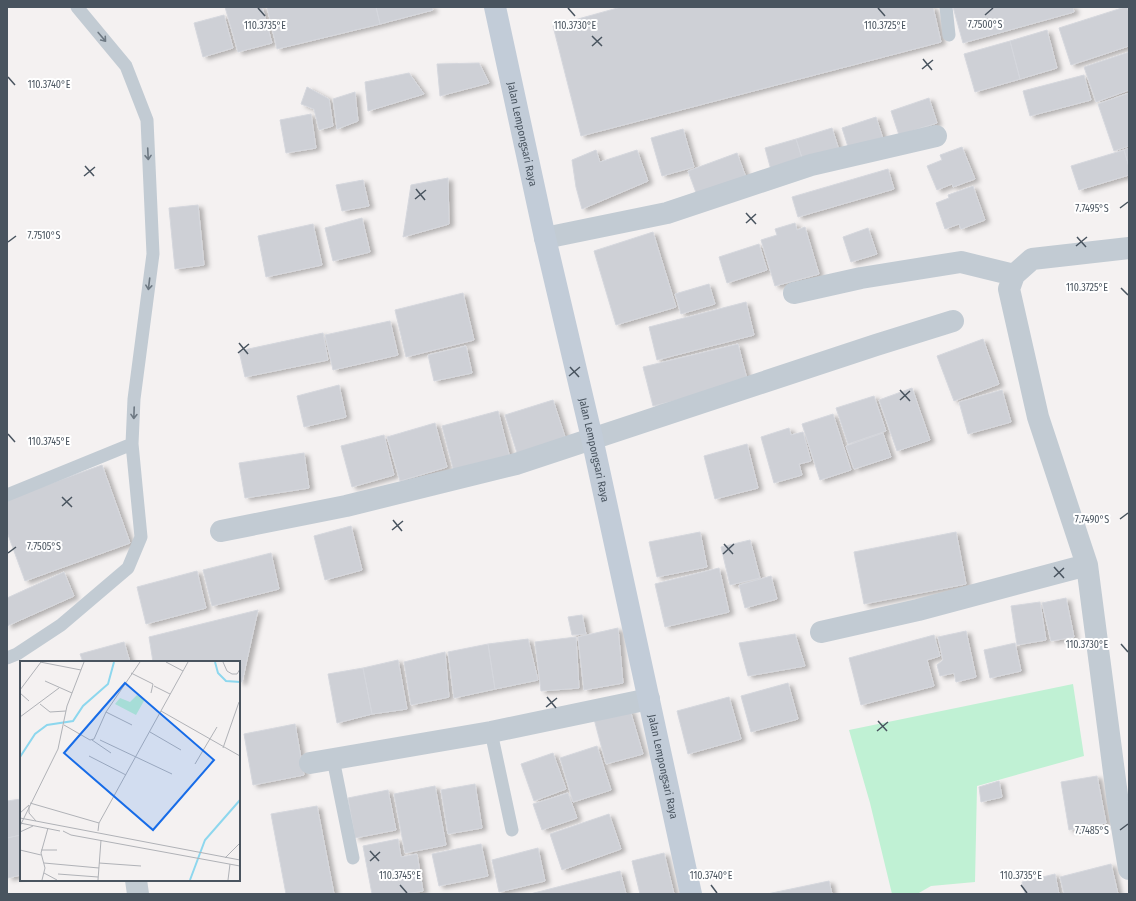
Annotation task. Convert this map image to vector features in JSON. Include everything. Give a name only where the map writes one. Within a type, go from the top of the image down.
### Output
[{"type":"main road","name":"Jalan Lempongsari Raya","points":[[494,7],[545,238],[592,438],[691,894]]},
{"type":"street","points":[[545,238],[667,213],[811,165],[936,136]]},
{"type":"street","points":[[1129,248],[1032,258],[1014,275],[1009,288],[1038,417],[1087,565],[1116,795],[1129,869]]},
{"type":"street","points":[[794,293],[861,278],[961,262],[1014,275]]},
{"type":"street","points":[[221,532],[346,506],[516,464],[752,387],[876,344],[953,321]]},
{"type":"street","points":[[821,632],[918,610],[1087,565]]},
{"type":"street","points":[[310,764],[491,732],[649,699]]},
{"type":"street","points":[[136,881],[138,894]]},
{"type":"lane","points":[[7,658],[17,654],[61,626],[128,568],[141,537],[132,444],[134,399],[153,254],[147,120],[126,66],[77,7]]},
{"type":"lane","points":[[946,7],[949,35]]},
{"type":"lane","points":[[7,495],[132,444]]},
{"type":"lane","points":[[491,732],[512,830]]},
{"type":"lane","points":[[333,759],[353,858]]},
{"type":"green space","points":[[1073,684],[1084,756],[977,786],[975,882],[931,886],[917,894],[892,894],[870,803],[849,730]]},
{"type":"building","points":[[225,7],[262,7],[272,43],[238,52]]},
{"type":"building","points":[[267,7],[376,7],[380,24],[277,49]]},
{"type":"building","points":[[376,7],[432,7],[433,10],[380,24]]},
{"type":"building","points":[[621,7],[933,7],[941,42],[581,136],[553,26]]},
{"type":"building","points":[[953,7],[1073,7],[1074,12],[963,43]]},
{"type":"building","points":[[1127,7],[1129,13],[1129,46],[1071,65],[1059,28]]},
{"type":"building","points":[[224,15],[233,48],[203,57],[194,23]]},
{"type":"building","points":[[1047,30],[1057,68],[1020,79],[1010,41]]},
{"type":"building","points":[[1010,41],[1020,79],[975,92],[964,54]]},
{"type":"building","points":[[1129,52],[1129,90],[1096,102],[1084,67]]},
{"type":"building","points":[[479,63],[489,83],[440,96],[437,64]]},
{"type":"building","points":[[409,73],[424,94],[368,111],[365,82]]},
{"type":"building","points":[[1084,75],[1091,100],[1030,116],[1023,91]]},
{"type":"building","points":[[307,87],[329,99],[333,126],[319,130],[314,109],[301,104]]},
{"type":"building","points":[[355,92],[358,121],[337,129],[333,99]]},
{"type":"building","points":[[1129,93],[1129,146],[1114,151],[1098,104]]},
{"type":"building","points":[[929,98],[937,123],[899,135],[891,111]]},
{"type":"building","points":[[311,114],[316,148],[286,153],[280,120]]},
{"type":"building","points":[[876,117],[883,139],[849,150],[842,128]]},
{"type":"building","points":[[832,128],[839,150],[803,161],[796,139]]},
{"type":"building","points":[[683,129],[694,167],[662,176],[651,138]]},
{"type":"building","points":[[796,139],[803,161],[771,170],[765,148]]},
{"type":"building","points":[[962,147],[975,179],[953,187],[952,184],[937,190],[927,166],[942,160],[940,155]]},
{"type":"building","points":[[1129,148],[1129,167],[1124,150]]},
{"type":"building","points":[[596,150],[600,162],[637,150],[648,181],[582,209],[576,187],[572,160]]},
{"type":"building","points":[[1124,150],[1129,167],[1129,175],[1079,190],[1071,166]]},
{"type":"building","points":[[737,153],[747,180],[698,198],[688,171]]},
{"type":"building","points":[[888,169],[894,189],[798,217],[792,197]]},
{"type":"building","points":[[448,178],[449,224],[403,237],[411,185]]},
{"type":"building","points":[[363,180],[369,206],[342,211],[336,185]]},
{"type":"building","points":[[973,186],[985,220],[961,229],[959,224],[945,229],[936,203],[949,198],[948,195]]},
{"type":"building","points":[[198,205],[204,265],[175,269],[169,208]]},
{"type":"building","points":[[362,218],[370,252],[333,261],[325,228]]},
{"type":"building","points":[[795,223],[797,230],[805,227],[819,274],[775,286],[761,240],[777,235],[775,229]]},
{"type":"building","points":[[313,224],[322,265],[266,277],[258,236]]},
{"type":"building","points":[[868,228],[877,254],[851,262],[843,237]]},
{"type":"building","points":[[653,232],[676,307],[616,325],[594,251]]},
{"type":"building","points":[[759,244],[767,270],[727,283],[719,257]]},
{"type":"building","points":[[709,284],[715,304],[681,314],[675,294]]},
{"type":"building","points":[[463,293],[474,340],[406,357],[395,310]]},
{"type":"building","points":[[746,302],[754,335],[657,360],[649,327]]},
{"type":"building","points":[[390,321],[398,355],[333,370],[325,335]]},
{"type":"building","points":[[323,333],[328,360],[245,377],[239,351]]},
{"type":"building","points":[[983,339],[999,384],[954,401],[937,356]]},
{"type":"building","points":[[738,344],[748,383],[653,406],[643,367]]},
{"type":"building","points":[[466,346],[472,373],[434,381],[428,355]]},
{"type":"building","points":[[339,385],[346,417],[304,427],[297,396]]},
{"type":"building","points":[[912,388],[930,440],[897,451],[879,400]]},
{"type":"building","points":[[1002,390],[1011,422],[968,434],[959,402]]},
{"type":"building","points":[[874,396],[886,431],[848,444],[836,408]]},
{"type":"building","points":[[553,400],[566,440],[518,456],[505,415]]},
{"type":"building","points":[[498,411],[510,458],[454,472],[442,426]]},
{"type":"building","points":[[833,414],[851,470],[820,480],[802,424]]},
{"type":"building","points":[[435,423],[447,467],[400,481],[387,437]]},
{"type":"building","points":[[789,428],[791,435],[803,432],[811,461],[799,464],[802,475],[774,483],[761,437]]},
{"type":"building","points":[[883,433],[891,457],[854,469],[846,446]]},
{"type":"building","points":[[384,435],[394,475],[352,487],[341,446]]},
{"type":"building","points":[[747,444],[758,488],[715,499],[704,456]]},
{"type":"building","points":[[304,453],[309,488],[245,498],[239,463]]},
{"type":"building","points":[[102,465],[130,543],[25,581],[7,532],[7,499]]},
{"type":"building","points":[[351,526],[362,570],[325,580],[314,536]]},
{"type":"building","points":[[700,532],[707,567],[657,577],[649,542]]},
{"type":"building","points":[[956,532],[966,584],[864,604],[854,552]]},
{"type":"building","points":[[750,540],[760,578],[730,585],[721,547]]},
{"type":"building","points":[[271,553],[279,589],[212,606],[203,570]]},
{"type":"building","points":[[719,568],[729,612],[665,627],[655,584]]},
{"type":"building","points":[[197,571],[206,608],[146,624],[137,587]]},
{"type":"building","points":[[64,572],[74,596],[7,626],[7,598]]},
{"type":"building","points":[[771,576],[777,599],[745,608],[739,585]]},
{"type":"building","points":[[1066,598],[1074,637],[1051,641],[1042,603]]},
{"type":"building","points":[[1040,602],[1046,640],[1017,645],[1011,606]]},
{"type":"building","points":[[258,610],[242,682],[240,682],[240,661],[153,661],[149,637]]},
{"type":"building","points":[[582,615],[586,634],[572,635],[568,617]]},
{"type":"building","points":[[618,628],[623,683],[584,690],[578,637]]},
{"type":"building","points":[[966,631],[976,677],[956,682],[954,673],[940,676],[937,665],[943,660],[938,637]]},
{"type":"building","points":[[795,634],[805,666],[748,676],[739,643]]},
{"type":"building","points":[[934,635],[940,656],[927,660],[934,686],[861,705],[849,658]]},
{"type":"building","points":[[576,637],[579,688],[541,691],[535,642]]},
{"type":"building","points":[[528,639],[538,680],[495,689],[488,644]]},
{"type":"building","points":[[124,642],[130,661],[83,661],[80,654]]},
{"type":"building","points":[[1015,643],[1021,671],[990,678],[984,650]]},
{"type":"building","points":[[488,644],[495,689],[454,698],[448,652]]},
{"type":"building","points":[[445,652],[449,697],[411,705],[404,662]]},
{"type":"building","points":[[398,660],[407,709],[372,714],[363,668]]},
{"type":"building","points":[[363,668],[372,714],[337,723],[328,674]]},
{"type":"building","points":[[788,683],[798,719],[751,732],[741,696]]},
{"type":"building","points":[[729,697],[741,739],[688,754],[677,711]]},
{"type":"building","points":[[630,710],[643,754],[606,764],[594,719]]},
{"type":"building","points":[[295,724],[304,775],[253,785],[244,734]]},
{"type":"building","points":[[597,746],[611,790],[573,802],[560,758]]},
{"type":"building","points":[[553,753],[566,789],[534,801],[521,764]]},
{"type":"building","points":[[1097,776],[1106,823],[1069,830],[1061,782]]},
{"type":"building","points":[[999,781],[1002,797],[981,802],[979,787]]},
{"type":"building","points":[[475,784],[482,828],[448,834],[441,790]]},
{"type":"building","points":[[435,786],[446,845],[405,853],[394,794]]},
{"type":"building","points":[[388,790],[396,830],[355,838],[348,798]]},
{"type":"building","points":[[568,793],[577,818],[542,830],[533,804]]},
{"type":"building","points":[[20,799],[20,835],[7,838],[7,801]]},
{"type":"building","points":[[317,806],[334,894],[286,894],[271,814]]},
{"type":"building","points":[[609,814],[621,849],[562,870],[550,834]]},
{"type":"building","points":[[20,835],[20,875],[8,878],[7,838]]},
{"type":"building","points":[[398,839],[401,857],[417,854],[423,891],[405,894],[372,894],[363,846]]},
{"type":"building","points":[[481,844],[488,876],[439,886],[432,854]]},
{"type":"building","points":[[538,848],[545,881],[499,892],[492,860]]},
{"type":"building","points":[[664,853],[674,894],[640,894],[632,861]]},
{"type":"building","points":[[1111,864],[1118,894],[1064,894],[1060,877]]},
{"type":"building","points":[[620,871],[626,894],[530,894]]},
{"type":"building","points":[[1055,874],[1059,894],[1025,894],[1022,882]]},
{"type":"building","points":[[829,881],[832,894],[767,894]]}]
